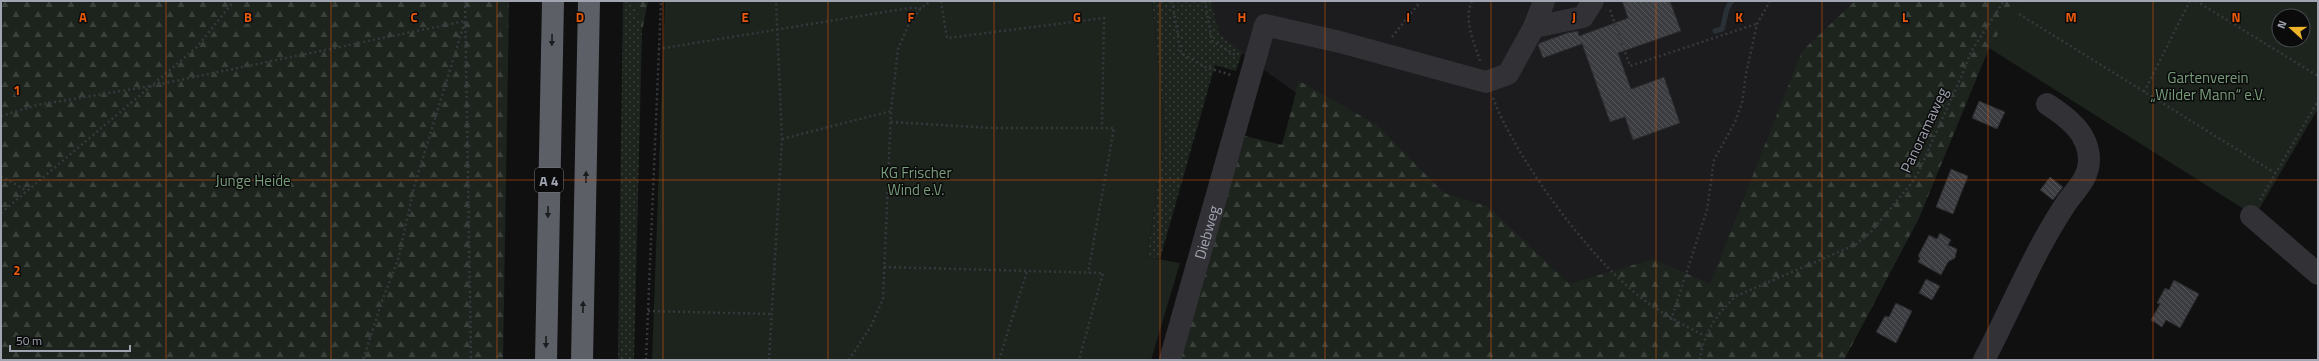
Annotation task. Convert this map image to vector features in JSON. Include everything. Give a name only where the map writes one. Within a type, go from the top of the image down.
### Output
[{"type":"highway","name":"A 4","points":[[546,360],[553,1]]},
{"type":"highway","name":"A 4","points":[[582,360],[589,1]]},
{"type":"street","points":[[1379,52],[1486,82],[1508,74],[1534,27],[1544,1]]},
{"type":"street","points":[[1534,27],[1583,17],[1601,4]]},
{"type":"street","name":"Diebweg","points":[[1170,360],[1251,107],[1252,69],[1265,25],[1379,52]]},
{"type":"street","points":[[1985,357],[2030,266],[2087,171],[2089,159],[2081,133],[2062,114],[2047,104]]},
{"type":"street","points":[[2251,216],[2318,274]]},
{"type":"path","points":[[1,213],[197,47],[234,1]]},
{"type":"path","points":[[466,1],[465,21],[471,360]]},
{"type":"path","points":[[646,360],[660,1]]},
{"type":"path","points":[[769,360],[782,139],[776,1]]},
{"type":"path","points":[[849,360],[878,312],[883,299],[891,111],[898,49],[908,26],[921,8],[931,1]]},
{"type":"path","points":[[941,1],[947,38],[1104,18],[1102,128]]},
{"type":"path","points":[[1172,1],[1181,53],[1205,67],[1252,69]]},
{"type":"path","points":[[1205,1],[1212,41],[1252,69]]},
{"type":"path","points":[[1379,52],[1421,1]]},
{"type":"path","points":[[1472,1],[1468,14],[1469,28],[1486,82],[1498,112],[1517,147],[1559,208],[1594,251],[1626,285],[1671,320],[1705,336],[1700,360]]},
{"type":"path","points":[[1671,320],[1707,210],[1714,160],[1735,122],[1742,103],[1746,74],[1757,24],[1770,1]]},
{"type":"path","name":"Panoramaweg","points":[[1705,336],[1725,306],[1736,296],[1850,248],[1870,233],[1918,173],[1961,77],[1966,61],[2004,1]]},
{"type":"path","points":[[2144,92],[2190,1]]},
{"type":"path","points":[[2196,1],[2318,76]]},
{"type":"path","points":[[1601,4],[1630,66],[1757,24]]},
{"type":"path","points":[[658,49],[909,8],[921,8]]},
{"type":"path","points":[[2019,14],[2275,173]]},
{"type":"path","points":[[1,116],[37,106],[151,86],[465,21]]},
{"type":"path","points":[[363,360],[382,301],[398,260],[414,187],[465,21]]},
{"type":"path","points":[[2251,216],[2318,101]]},
{"type":"path","points":[[782,139],[891,111]]},
{"type":"path","points":[[891,122],[991,128],[1114,128],[1088,273]]},
{"type":"path","points":[[1,176],[27,191]]},
{"type":"path","points":[[884,267],[1103,273],[1078,360]]},
{"type":"path","points":[[999,360],[1027,271]]},
{"type":"path","points":[[648,311],[771,314]]},
{"type":"shaded area","points":[[1211,1],[2021,1],[1989,48],[1919,218],[1844,360],[1667,360],[1253,62],[1220,36]]},
{"type":"green space","name":"Junge Heide","points":[[1,1],[509,1],[503,360],[1,360]]},
{"type":"green space","points":[[623,1],[631,1],[637,7],[642,31],[634,360],[618,360]]},
{"type":"green space","points":[[631,1],[648,1],[642,31],[637,7]]},
{"type":"green space","name":"KG Frischer Wind e.V.","points":[[665,1],[1152,1],[1165,133],[1147,257],[1180,263],[1151,360],[652,360]]},
{"type":"green space","points":[[1152,1],[1211,1],[1220,35],[1242,52],[1236,71],[1215,65],[1160,259],[1147,257],[1165,133]]},
{"type":"green space","points":[[1855,1],[2021,1],[1989,48],[1919,218],[1844,360],[1180,360],[1245,136],[1282,145],[1299,81],[1377,125],[1444,193],[1489,207],[1569,284],[1653,259],[1710,284],[1802,51]]},
{"type":"green space","name":"Gartenverein „Wilder Mann“ e.V.","points":[[2021,1],[2318,1],[2318,109],[2255,216],[1989,48]]},
{"type":"building","points":[[1622,1],[1670,1],[1681,31],[1618,53],[1631,89],[1664,77],[1680,123],[1633,140],[1625,117],[1610,122],[1582,44],[1543,58],[1538,45],[1567,33],[1578,31],[1579,36],[1628,18]]},
{"type":"building","points":[[1979,101],[2005,112],[1997,129],[1972,118]]},
{"type":"building","points":[[1951,169],[1968,176],[1953,214],[1936,207]]},
{"type":"building","points":[[2050,177],[2063,187],[2053,200],[2040,190]]},
{"type":"building","points":[[1940,233],[1951,240],[1948,245],[1957,249],[1955,258],[1948,262],[1941,275],[1918,262],[1920,258],[1918,256],[1929,235],[1937,239]]},
{"type":"building","points":[[1926,279],[1940,286],[1932,300],[1919,293]]},
{"type":"building","points":[[2174,280],[2199,294],[2180,328],[2166,320],[2162,327],[2151,320],[2160,304],[2157,303],[2165,288],[2169,290]]},
{"type":"building","points":[[1896,303],[1912,311],[1896,343],[1876,332],[1885,316],[1889,317]]},
{"type":"waterway","points":[[1715,31],[1722,29],[1726,11],[1732,1]]}]
